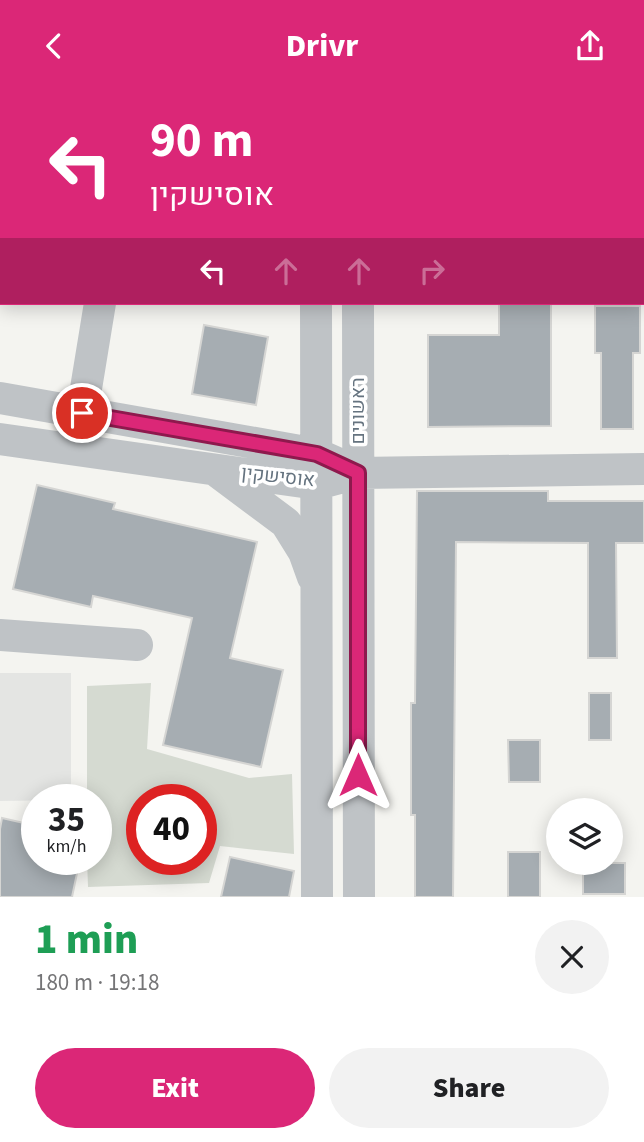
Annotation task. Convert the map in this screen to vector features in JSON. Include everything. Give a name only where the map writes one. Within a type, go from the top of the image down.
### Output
[{"type":"street","points":[[82,413],[100,305]]},
{"type":"street","points":[[316,305],[317,897]]},
{"type":"street","name":"ראשונים","points":[[358,305],[359,897]]},
{"type":"street","name":"אוסישקין","points":[[0,397],[82,413],[317,469]]},
{"type":"street","name":"אוסישקין","points":[[0,439],[215,470],[317,469],[358,473]]},
{"type":"street","points":[[358,473],[644,469]]},
{"type":"street","points":[[215,470],[286,523],[304,552],[317,586]]},
{"type":"street","points":[[0,635],[137,645]]},
{"type":"shaded area","points":[[0,673],[71,673],[71,784],[21,784],[21,801],[0,801]]},
{"type":"shaded area","points":[[151,683],[147,749],[249,778],[292,774],[294,854],[220,846],[217,856],[217,784],[126,784],[126,875],[211,875],[209,883],[88,887],[88,875],[112,875],[112,784],[87,784],[87,686]]},
{"type":"building","points":[[499,305],[551,305],[551,426],[428,427],[428,335],[499,335]]},
{"type":"building","points":[[595,306],[640,306],[640,353],[633,353],[633,429],[601,429],[601,353],[595,353]]},
{"type":"building","points":[[204,325],[268,337],[256,405],[192,394]]},
{"type":"building","points":[[37,485],[115,503],[113,509],[257,542],[230,658],[283,670],[261,767],[163,745],[192,618],[93,596],[91,607],[13,589]]},
{"type":"building","points":[[417,491],[548,491],[548,501],[644,501],[644,543],[616,543],[617,658],[588,658],[588,543],[456,542],[453,897],[415,897],[415,815],[411,815],[411,703],[415,703]]},
{"type":"building","points":[[589,693],[611,693],[611,740],[589,740]]},
{"type":"building","points":[[508,740],[540,740],[540,782],[509,782]]},
{"type":"building","points":[[2,818],[21,822],[21,875],[77,875],[72,897],[0,897]]},
{"type":"building","points":[[508,852],[540,852],[540,897],[508,897]]},
{"type":"building","points":[[230,857],[294,871],[289,897],[221,897]]},
{"type":"building","points":[[625,863],[625,894],[583,894],[583,875],[623,875]]},
{"type":"route","points":[[82,413],[317,454],[358,473],[358,775]]}]
